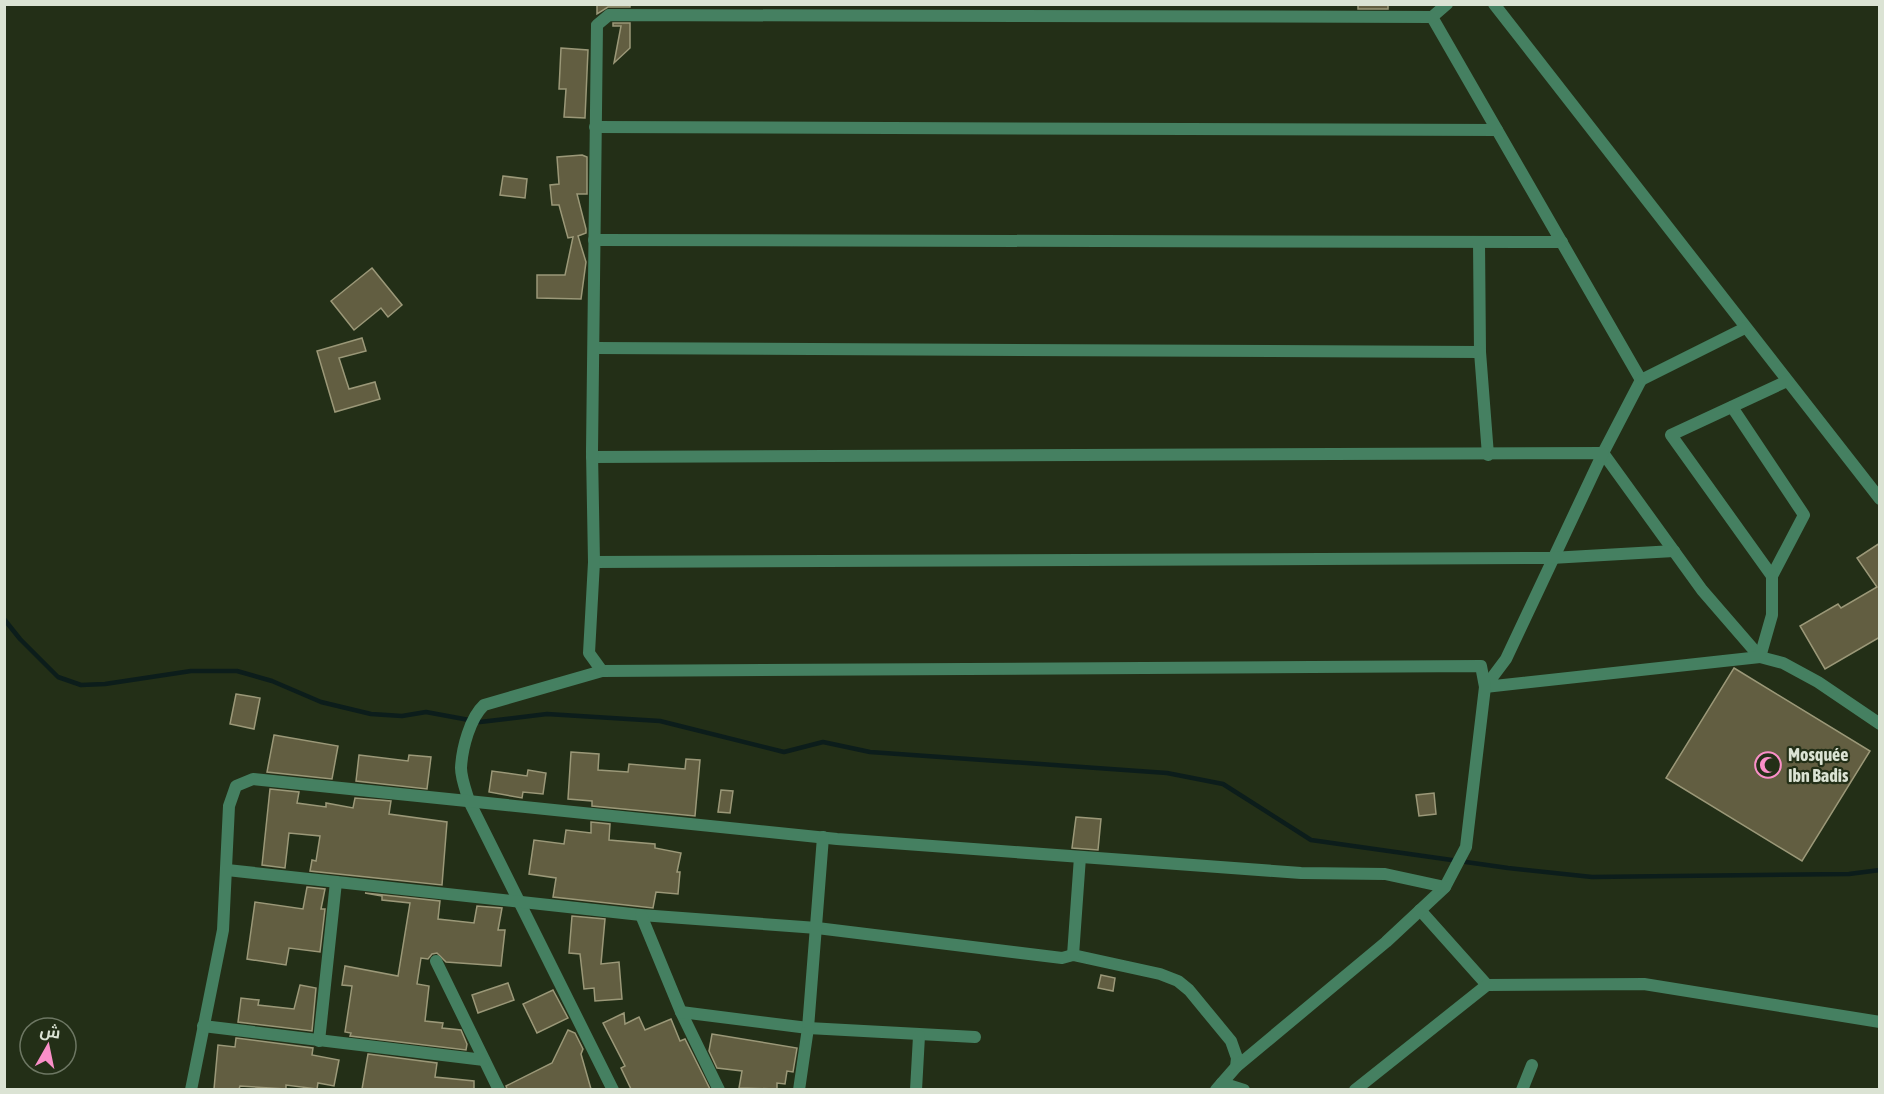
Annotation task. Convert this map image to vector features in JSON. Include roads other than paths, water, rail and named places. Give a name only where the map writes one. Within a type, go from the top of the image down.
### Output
[{"type":"street","points":[[602,671],[590,653],[594,562],[592,457],[595,348],[594,240],[597,25],[609,15],[1431,17],[1447,4]]},
{"type":"street","points":[[1494,4],[1880,500]]},
{"type":"street","points":[[1431,17],[1641,380]]},
{"type":"street","points":[[596,127],[1497,130]]},
{"type":"street","points":[[594,240],[1562,242]]},
{"type":"street","points":[[1479,242],[1480,352],[1488,455]]},
{"type":"street","points":[[1485,687],[1506,658],[1551,558],[1641,380],[1745,328]]},
{"type":"street","points":[[595,348],[1480,352]]},
{"type":"street","points":[[1772,576],[1671,435],[1787,381]]},
{"type":"street","points":[[1732,407],[1804,515],[1772,576],[1772,615],[1760,657]]},
{"type":"street","points":[[592,457],[1603,453]]},
{"type":"street","points":[[1603,453],[1702,590],[1760,657]]},
{"type":"street","points":[[594,562],[1551,558],[1674,551]]},
{"type":"street","points":[[1485,687],[1760,657],[1783,663],[1818,682],[1880,724]]},
{"type":"street","points":[[613,1089],[469,801],[461,769],[476,712],[493,701],[602,671],[1481,666],[1485,687],[1466,847],[1445,887],[1236,1067],[1219,1086]]},
{"type":"street","points":[[191,1089],[223,930],[229,806],[232,793],[242,782],[253,779],[824,837],[1302,873],[1385,874],[1445,887]]},
{"type":"street","points":[[799,1089],[808,1028],[824,837]]},
{"type":"street","points":[[1073,955],[1080,857]]},
{"type":"street","points":[[227,870],[641,915],[817,928],[1062,958],[1073,955],[1160,974],[1178,981],[1189,990],[1231,1041],[1237,1058],[1236,1067]]},
{"type":"street","points":[[320,1041],[336,882]]},
{"type":"street","points":[[1420,910],[1487,985]]},
{"type":"street","points":[[641,915],[681,1012],[719,1089]]},
{"type":"street","points":[[436,961],[499,1089]]},
{"type":"street","points":[[1355,1089],[1487,985],[1644,984],[1880,1022]]},
{"type":"street","points":[[681,1012],[808,1028],[975,1037]]},
{"type":"street","points":[[203,1026],[484,1060]]},
{"type":"street","points":[[916,1089],[919,1035]]},
{"type":"street","points":[[1522,1089],[1532,1065]]},
{"type":"street","points":[[1219,1086],[1244,1089]]},
{"type":"waterway","points":[[4,619],[20,639],[58,677],[81,685],[105,684],[191,671],[237,671],[272,681],[321,702],[371,714],[402,716],[426,712],[480,722],[547,714],[660,721],[784,752],[823,742],[870,752],[1167,773],[1223,784],[1311,840],[1508,868],[1592,877],[1849,874],[1880,870]]},
{"type":"place","name":"Mosquée Ibn Badis","points":[[1768,765]]}]
